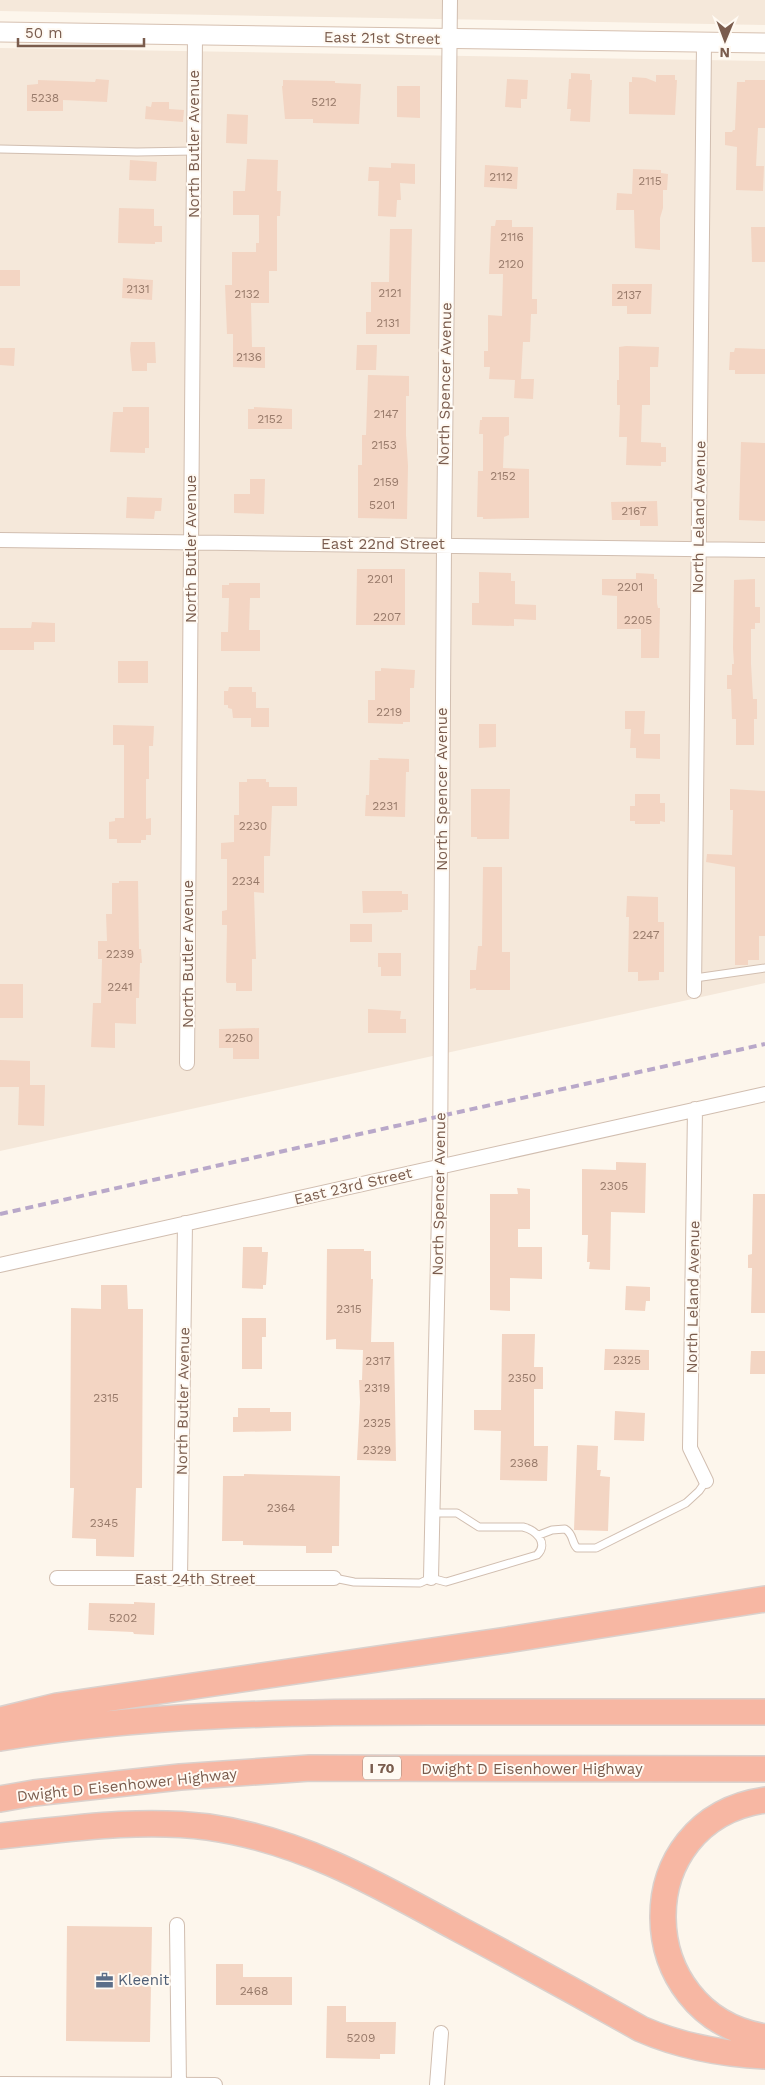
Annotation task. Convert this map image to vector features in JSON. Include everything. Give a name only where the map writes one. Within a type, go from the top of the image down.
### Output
[{"type":"highway","points":[[0,1720],[57,1706],[506,1640],[765,1599]]},
{"type":"highway","points":[[0,1738],[87,1727],[256,1714],[765,1712]]},
{"type":"highway","name":"Dwight D Eisenhower Highway","points":[[0,1799],[34,1793],[180,1776],[310,1768],[765,1769]]},
{"type":"highway","points":[[765,1800],[732,1809],[711,1820],[692,1837],[684,1847],[672,1870],[664,1893],[662,1915],[664,1943],[668,1956],[678,1976],[694,1999],[713,2016],[733,2027],[765,2037]]},
{"type":"highway","points":[[0,1836],[85,1827],[162,1825],[220,1829],[275,1842],[355,1872],[652,2034],[708,2049],[765,2056]]},
{"type":"main road","name":"East 21st Street","points":[[0,32],[765,43]]},
{"type":"street","name":"North Spencer Avenue","points":[[431,1578],[440,1166],[450,0]]},
{"type":"street","name":"North Butler Avenue","points":[[187,1063],[195,35]]},
{"type":"street","name":"North Leland Avenue","points":[[694,985],[704,43]]},
{"type":"street","name":"East 22nd Street","points":[[0,540],[765,550]]},
{"type":"street","name":"East 23rd Street","points":[[0,1265],[765,1094]]},
{"type":"street","name":"North Leland Avenue","points":[[695,1109],[690,1448],[706,1481]]},
{"type":"street","name":"North Butler Avenue","points":[[180,1579],[185,1223]]},
{"type":"street","name":"East 24th Street","points":[[57,1578],[334,1578]]},
{"type":"street","points":[[177,1925],[179,2085]]},
{"type":"street","points":[[437,2085],[441,2033]]},
{"type":"street","points":[[0,2084],[215,2085]]},
{"type":"lane","points":[[0,149],[137,152],[194,151]]},
{"type":"lane","points":[[694,985],[765,968]]},
{"type":"lane","points":[[539,1535],[552,1530],[565,1530],[571,1535],[573,1545],[577,1548],[596,1548],[686,1503],[699,1491],[706,1481]]},
{"type":"lane","points":[[334,1578],[354,1582],[420,1583],[431,1578],[446,1582],[537,1555],[541,1548],[539,1535],[530,1529],[523,1527],[478,1527],[457,1513],[433,1513]]},
{"type":"shaded area","points":[[0,0],[765,0],[765,25],[0,11]]},
{"type":"shaded area","points":[[0,48],[765,61],[765,983],[0,1151]]},
{"type":"building","points":[[571,73],[590,74],[590,80],[592,80],[590,122],[570,121],[571,109],[567,109]]},
{"type":"building","points":[[656,75],[675,75],[675,80],[677,80],[675,115],[629,114],[629,82],[632,82],[632,77],[646,78],[656,82]]},
{"type":"building","points":[[96,79],[109,80],[107,102],[63,100],[63,111],[27,111],[27,85],[38,84],[38,80],[95,82]]},
{"type":"building","points":[[507,79],[528,80],[527,99],[521,99],[521,108],[505,107]]},
{"type":"building","points":[[283,80],[335,81],[335,83],[361,84],[359,124],[313,123],[313,119],[285,119]]},
{"type":"building","points":[[745,80],[765,80],[765,128],[758,128],[756,166],[764,166],[763,191],[736,190],[737,147],[725,145],[725,132],[735,130],[737,82],[745,82]]},
{"type":"building","points":[[397,86],[420,86],[420,118],[397,117]]},
{"type":"building","points":[[152,102],[169,102],[169,109],[184,110],[183,122],[145,119],[146,106],[151,107]]},
{"type":"building","points":[[227,114],[248,115],[247,144],[226,143]]},
{"type":"building","points":[[247,159],[278,160],[277,191],[281,191],[280,216],[277,216],[277,271],[269,271],[269,303],[251,303],[252,347],[265,347],[265,368],[233,367],[233,334],[227,334],[225,285],[232,285],[232,252],[256,252],[256,243],[259,243],[259,215],[233,215],[233,191],[245,191]]},
{"type":"building","points":[[130,160],[157,162],[156,181],[129,180]]},
{"type":"building","points":[[391,163],[415,164],[415,184],[400,183],[401,200],[397,200],[396,217],[378,216],[379,181],[368,181],[369,167],[391,168]]},
{"type":"building","points":[[485,165],[518,167],[517,189],[484,187]]},
{"type":"building","points":[[633,169],[661,170],[661,173],[668,174],[667,190],[663,190],[663,208],[660,218],[660,250],[635,248],[634,210],[616,210],[617,193],[632,194]]},
{"type":"building","points":[[119,208],[154,209],[154,226],[162,226],[162,242],[155,242],[155,244],[118,243]]},
{"type":"building","points":[[496,220],[512,220],[512,227],[533,227],[532,299],[537,299],[537,314],[531,314],[530,342],[523,342],[521,379],[534,379],[533,399],[514,398],[515,380],[489,379],[490,367],[484,367],[484,351],[488,351],[488,315],[502,316],[503,274],[489,274],[491,226],[495,226]]},
{"type":"building","points":[[751,227],[765,227],[765,262],[752,262]]},
{"type":"building","points":[[390,229],[412,229],[410,334],[366,334],[366,312],[371,312],[371,282],[389,282]]},
{"type":"building","points":[[0,270],[20,270],[20,286],[0,286]]},
{"type":"building","points":[[123,278],[153,280],[152,300],[122,298]]},
{"type":"building","points":[[612,284],[652,284],[651,314],[627,314],[627,306],[612,306]]},
{"type":"building","points":[[131,342],[155,342],[156,363],[147,363],[147,371],[132,371]]},
{"type":"building","points":[[357,345],[377,345],[376,370],[356,370]]},
{"type":"building","points":[[619,347],[659,347],[658,367],[650,367],[650,405],[642,405],[641,442],[661,443],[661,447],[666,447],[666,462],[661,462],[661,466],[626,465],[627,437],[619,437],[620,405],[617,405],[617,380],[619,380]]},
{"type":"building","points":[[0,348],[15,348],[14,366],[0,365]]},
{"type":"building","points":[[735,348],[765,349],[765,374],[735,374],[735,370],[729,370],[730,352],[734,352]]},
{"type":"building","points":[[368,375],[409,376],[409,396],[406,396],[407,519],[358,518],[358,465],[362,465],[362,435],[366,435]]},
{"type":"building","points":[[123,407],[149,407],[149,448],[145,448],[145,453],[110,452],[113,412],[123,412]]},
{"type":"building","points":[[254,407],[292,409],[292,429],[248,429],[248,409],[254,409]]},
{"type":"building","points":[[482,417],[509,417],[509,435],[504,437],[503,468],[529,469],[529,518],[483,519],[483,517],[477,517],[478,471],[483,471],[483,434],[479,434]]},
{"type":"building","points":[[741,442],[765,443],[765,521],[739,520]]},
{"type":"building","points":[[250,479],[265,479],[264,514],[234,513],[234,494],[250,494]]},
{"type":"building","points":[[127,497],[162,498],[161,511],[155,511],[154,519],[126,518]]},
{"type":"building","points":[[657,501],[658,526],[640,526],[640,520],[612,520],[611,502]]},
{"type":"building","points":[[357,569],[405,569],[405,625],[356,625]]},
{"type":"building","points":[[479,572],[511,573],[511,581],[515,581],[515,604],[536,605],[536,620],[514,619],[514,626],[472,625],[472,603],[479,603]]},
{"type":"building","points":[[636,573],[654,574],[654,579],[657,579],[657,603],[658,608],[660,608],[659,658],[641,658],[641,629],[617,629],[617,596],[602,595],[602,579],[636,579]]},
{"type":"building","points":[[755,579],[755,607],[760,607],[760,623],[755,623],[755,629],[751,629],[751,664],[753,699],[757,699],[757,719],[754,719],[754,745],[736,745],[736,719],[732,719],[731,689],[727,689],[727,675],[732,675],[732,664],[734,664],[734,580]]},
{"type":"building","points":[[229,583],[260,583],[260,598],[250,598],[249,630],[260,630],[260,651],[221,651],[221,632],[228,632],[229,598],[222,598],[222,585],[229,585]]},
{"type":"building","points":[[32,622],[55,623],[55,642],[34,642],[34,650],[0,650],[0,628],[31,628]]},
{"type":"building","points":[[118,661],[148,661],[148,683],[118,683]]},
{"type":"building","points":[[381,668],[415,670],[414,688],[410,688],[410,722],[403,722],[403,724],[368,723],[368,700],[375,700],[375,671],[381,671]]},
{"type":"building","points":[[229,687],[252,687],[252,692],[256,692],[256,708],[269,708],[269,727],[251,727],[251,718],[233,718],[232,709],[228,708],[228,705],[224,705],[224,691],[228,691]]},
{"type":"building","points":[[625,711],[645,711],[644,734],[660,734],[660,759],[636,758],[636,748],[630,748],[631,729],[625,729]]},
{"type":"building","points":[[479,724],[496,724],[496,747],[479,748]]},
{"type":"building","points":[[113,725],[154,726],[153,746],[149,746],[149,779],[146,779],[146,819],[151,818],[151,835],[146,835],[146,840],[141,840],[141,843],[117,843],[117,839],[109,839],[109,822],[115,821],[115,818],[124,818],[124,745],[113,745]]},
{"type":"building","points":[[378,758],[409,759],[409,772],[406,772],[405,817],[365,816],[366,795],[369,795],[370,760],[379,760]]},
{"type":"building","points":[[247,779],[266,779],[266,782],[269,782],[269,787],[297,787],[297,806],[272,806],[270,856],[264,856],[264,893],[254,892],[256,959],[252,959],[252,991],[236,991],[236,983],[227,983],[226,981],[227,925],[222,925],[222,911],[227,910],[227,859],[221,859],[221,843],[234,842],[234,815],[239,815],[239,782],[247,782]]},
{"type":"building","points":[[471,789],[510,789],[509,839],[477,839],[477,837],[471,837]]},
{"type":"building","points":[[730,789],[765,791],[765,936],[759,936],[759,960],[748,960],[748,965],[735,965],[735,867],[706,862],[707,854],[732,855],[733,810],[730,810]]},
{"type":"building","points":[[635,794],[660,794],[660,803],[665,803],[665,822],[660,821],[660,824],[635,824],[635,821],[630,821],[630,806],[635,806]]},
{"type":"building","points":[[483,867],[502,867],[502,952],[510,952],[510,990],[470,989],[470,970],[476,970],[478,946],[482,946]]},
{"type":"building","points":[[119,881],[138,881],[139,949],[141,949],[142,963],[140,963],[139,998],[136,998],[136,1024],[115,1023],[115,1048],[91,1047],[93,1003],[101,1003],[102,959],[98,959],[98,941],[107,941],[106,914],[112,914],[112,883],[119,883]]},
{"type":"building","points":[[362,891],[402,891],[402,894],[408,894],[408,910],[402,910],[402,912],[363,913]]},
{"type":"building","points":[[627,896],[658,897],[658,922],[664,922],[664,972],[659,972],[659,980],[638,981],[638,972],[628,972],[629,917],[626,917]]},
{"type":"building","points":[[350,924],[372,924],[372,942],[350,942]]},
{"type":"building","points":[[378,953],[401,953],[401,976],[381,976],[381,967],[378,967]]},
{"type":"building","points":[[0,984],[23,984],[23,1018],[0,1018]]},
{"type":"building","points":[[368,1009],[401,1011],[400,1019],[406,1019],[406,1033],[368,1033]]},
{"type":"building","points":[[259,1028],[259,1059],[233,1059],[233,1048],[219,1048],[219,1029]]},
{"type":"building","points":[[0,1060],[30,1061],[30,1085],[45,1085],[44,1126],[18,1125],[19,1087],[0,1087]]},
{"type":"building","points":[[616,1162],[646,1163],[645,1213],[611,1212],[610,1270],[589,1269],[590,1262],[587,1262],[588,1235],[582,1235],[582,1169],[616,1170]]},
{"type":"building","points":[[517,1188],[530,1189],[530,1229],[518,1229],[518,1247],[542,1247],[542,1279],[510,1278],[510,1311],[490,1310],[490,1194],[518,1194]]},
{"type":"building","points":[[753,1194],[765,1194],[765,1313],[751,1313],[752,1268],[748,1268],[748,1255],[752,1254]]},
{"type":"building","points":[[243,1247],[262,1247],[262,1252],[268,1252],[266,1285],[263,1285],[263,1289],[242,1288]]},
{"type":"building","points":[[327,1249],[364,1249],[364,1251],[371,1251],[371,1279],[373,1279],[371,1342],[394,1342],[396,1461],[357,1460],[360,1402],[359,1380],[362,1380],[363,1350],[336,1349],[336,1339],[326,1340]]},
{"type":"building","points":[[101,1285],[127,1285],[128,1309],[143,1309],[142,1488],[136,1488],[134,1557],[96,1556],[96,1539],[72,1538],[74,1488],[70,1488],[71,1308],[101,1309]]},
{"type":"building","points":[[626,1286],[650,1287],[650,1301],[646,1301],[645,1311],[625,1310]]},
{"type":"building","points":[[242,1318],[266,1318],[266,1337],[262,1337],[262,1369],[242,1369]]},
{"type":"building","points":[[502,1334],[535,1334],[534,1367],[543,1367],[543,1389],[534,1389],[534,1446],[548,1446],[547,1481],[500,1480],[501,1431],[474,1430],[474,1410],[501,1410]]},
{"type":"building","points":[[605,1349],[649,1350],[649,1370],[604,1370]]},
{"type":"building","points":[[751,1351],[765,1351],[765,1374],[750,1374]]},
{"type":"building","points":[[238,1408],[270,1408],[270,1412],[291,1412],[291,1431],[233,1432],[233,1417],[238,1417]]},
{"type":"building","points":[[615,1411],[645,1413],[644,1441],[614,1440]]},
{"type":"building","points":[[577,1445],[598,1446],[597,1470],[601,1470],[600,1476],[610,1477],[608,1531],[574,1530]]},
{"type":"building","points":[[244,1474],[340,1476],[339,1546],[332,1546],[332,1553],[306,1553],[306,1546],[243,1545],[243,1541],[222,1541],[223,1476],[244,1476]]},
{"type":"building","points":[[134,1602],[155,1603],[154,1635],[88,1630],[89,1603],[134,1604]]},
{"type":"building","points":[[67,1926],[152,1927],[150,2042],[66,2041]]},
{"type":"building","points":[[216,1964],[243,1964],[243,1977],[292,1977],[292,2005],[216,2005]]},
{"type":"building","points":[[327,2006],[346,2006],[346,2022],[396,2022],[395,2054],[380,2054],[380,2059],[326,2058]]},
{"type":"railway","points":[[0,1214],[765,1044]]},
{"type":"place","name":"Kleenit","points":[[104,1980]]}]
